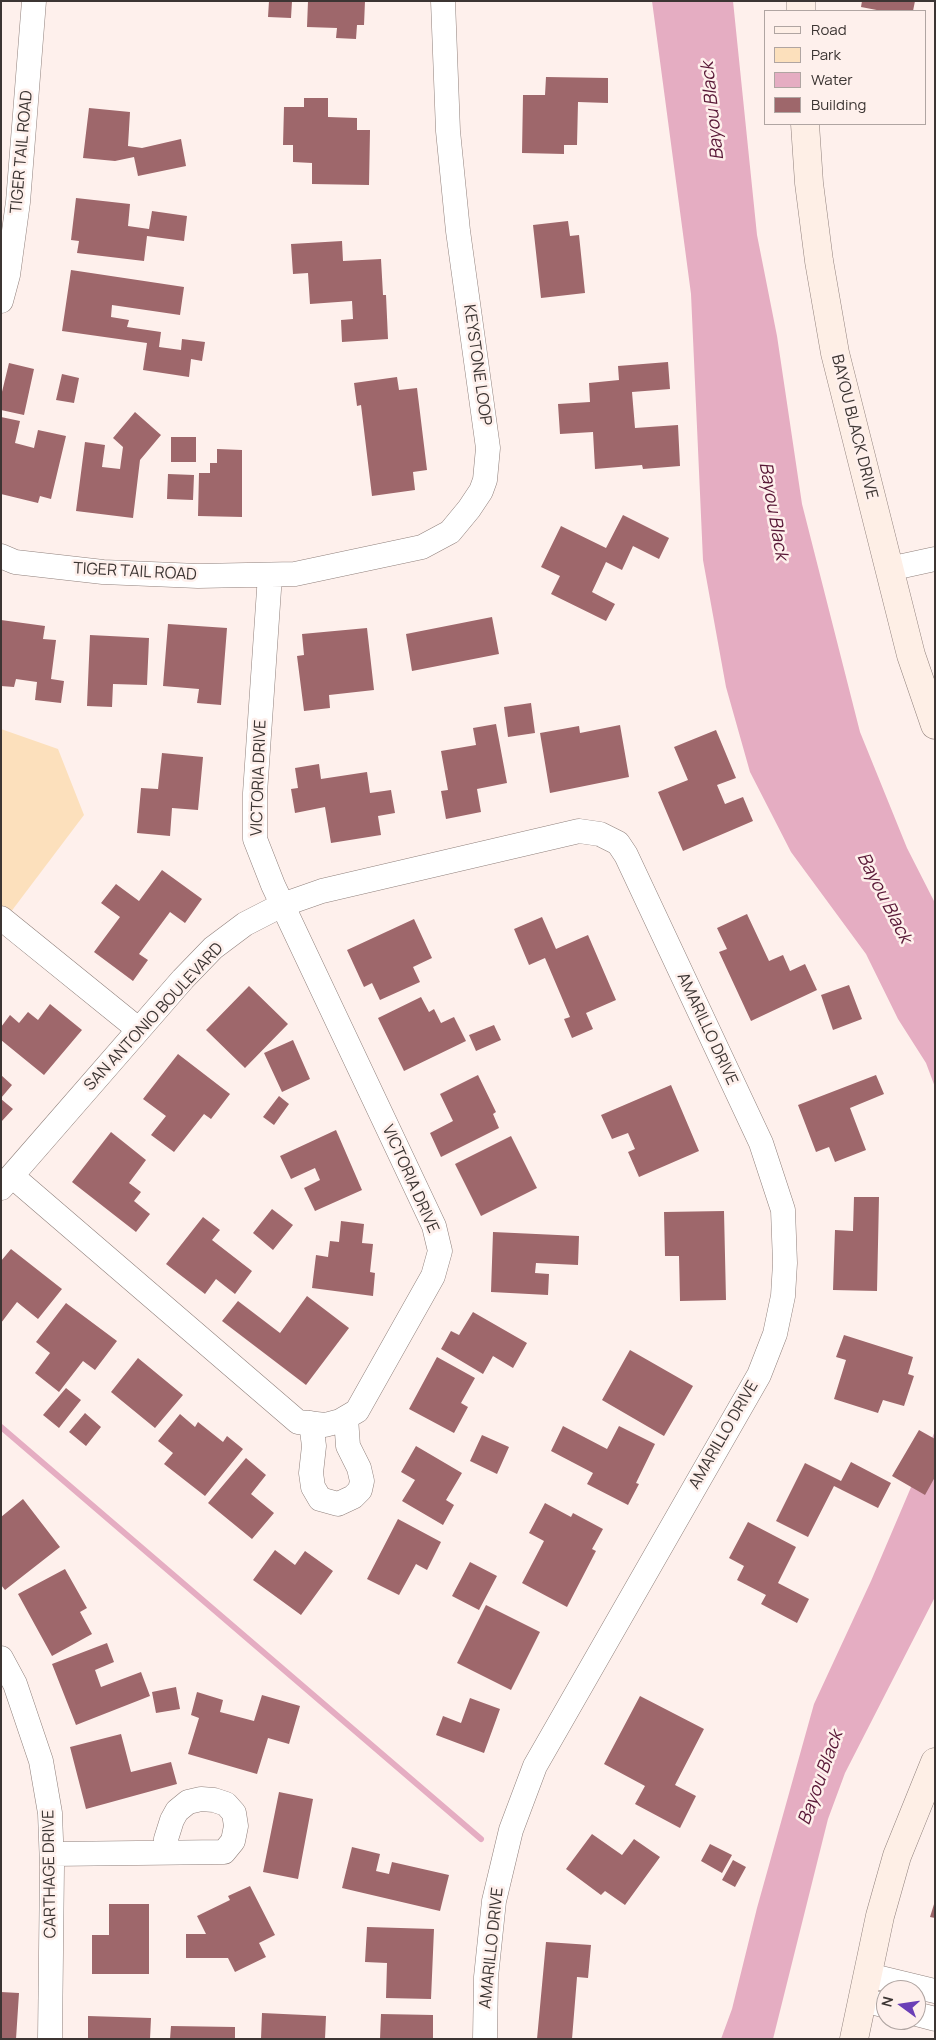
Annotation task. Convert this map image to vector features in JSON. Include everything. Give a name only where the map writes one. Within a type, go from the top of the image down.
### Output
[{"type":"main road","name":"BAYOU BLACK DRIVE","points":[[805,125],[809,183],[819,261],[835,353],[911,655],[935,725]]},
{"type":"main road","points":[[854,2039],[872,1994],[880,1916],[897,1856],[935,1762]]},
{"type":"street","name":"TIGER TAIL ROAD","points":[[1,301],[8,275],[18,202],[34,1]]},
{"type":"street","name":"KEYSTONE LOOP","points":[[270,575],[295,574],[422,547],[450,532],[481,491],[485,480],[488,448],[456,212],[448,130],[443,1]]},
{"type":"street","name":"TIGER TAIL ROAD","points":[[1,556],[15,562],[103,572],[198,576],[270,575]]},
{"type":"street","points":[[889,569],[935,560]]},
{"type":"street","name":"VICTORIA DRIVE","points":[[270,575],[255,793],[255,839],[282,905],[434,1226],[440,1251],[433,1276],[357,1411],[346,1418]]},
{"type":"street","name":"SAN ANTONIO BOULEVARD","points":[[7,1182],[138,1029],[213,948],[245,924],[282,905],[322,891],[579,831],[600,834]]},
{"type":"street","name":"AMARILLO DRIVE","points":[[485,2039],[486,1977],[494,1901],[511,1830],[535,1766],[759,1374],[775,1334],[783,1296],[786,1263],[782,1210],[761,1143],[626,855],[618,843],[600,834]]},
{"type":"street","points":[[1,918],[138,1029]]},
{"type":"street","points":[[7,1182],[298,1422],[311,1423],[325,1425],[346,1418],[348,1446],[359,1468],[362,1481],[360,1490],[353,1497],[338,1504],[320,1498],[313,1487],[311,1473],[314,1446],[311,1423]]},
{"type":"street","name":"CARTHAGE DRIVE","points":[[1,1658],[15,1684],[41,1761],[50,1813],[52,1854],[50,2039]]},
{"type":"street","points":[[52,1854],[165,1852]]},
{"type":"street","points":[[872,1994],[935,1992]]},
{"type":"green space","points":[[1,729],[58,749],[84,815],[1,925]]},
{"type":"water","name":"Bayou Black","points":[[652,1],[733,1],[757,235],[777,336],[802,504],[860,732],[907,848],[935,903],[935,1087],[926,1063],[898,1019],[866,954],[791,852],[750,772],[726,687],[703,560],[691,294]]},
{"type":"water","name":"Bayou Black","points":[[935,1431],[935,1597],[845,1773],[828,1819],[773,2039],[721,2039],[732,2009],[757,1908],[814,1704],[871,1581]]},
{"type":"building","points":[[269,1],[292,1],[291,18],[268,17]]},
{"type":"building","points":[[308,1],[365,1],[364,25],[357,25],[356,39],[336,38],[337,28],[307,27]]},
{"type":"building","points":[[862,1],[915,1],[913,10],[877,10],[861,7]]},
{"type":"building","points":[[546,77],[608,78],[608,103],[578,102],[577,145],[564,145],[564,154],[522,153],[523,95],[545,95]]},
{"type":"building","points":[[304,98],[328,98],[328,117],[357,118],[357,130],[370,130],[369,185],[312,184],[312,163],[293,162],[293,145],[283,145],[284,107],[304,107]]},
{"type":"building","points":[[89,108],[130,112],[128,146],[142,148],[181,139],[186,166],[138,176],[134,157],[115,161],[83,158]]},
{"type":"building","points":[[76,198],[130,204],[128,226],[149,229],[152,211],[187,216],[184,241],[147,236],[144,261],[77,253],[79,241],[71,240]]},
{"type":"building","points":[[568,221],[570,236],[579,235],[585,293],[541,298],[533,225]]},
{"type":"building","points":[[342,241],[343,261],[381,259],[383,295],[386,295],[388,339],[342,342],[341,320],[353,319],[352,301],[310,304],[308,273],[293,274],[291,244]]},
{"type":"building","points":[[71,270],[184,287],[180,315],[112,305],[111,317],[129,320],[127,327],[161,332],[159,347],[181,350],[182,339],[205,342],[202,361],[191,359],[189,377],[143,370],[147,343],[62,331]]},
{"type":"building","points":[[668,362],[670,389],[632,392],[635,428],[678,425],[680,466],[643,469],[642,465],[595,469],[593,432],[560,434],[558,404],[590,402],[589,383],[619,380],[618,366]]},
{"type":"building","points":[[9,363],[34,369],[24,415],[1,410],[1,396]]},
{"type":"building","points":[[62,374],[79,378],[74,403],[56,400]]},
{"type":"building","points":[[397,377],[399,390],[417,388],[427,470],[413,472],[415,490],[372,496],[361,405],[357,406],[354,383]]},
{"type":"building","points":[[135,412],[161,435],[140,460],[133,518],[76,511],[85,442],[105,445],[102,467],[120,469],[123,447],[113,438]]},
{"type":"building","points":[[1,417],[20,421],[15,443],[34,448],[38,430],[66,436],[51,499],[40,496],[38,503],[1,494]]},
{"type":"building","points":[[171,437],[196,437],[196,462],[171,462]]},
{"type":"building","points":[[217,449],[242,450],[242,517],[198,516],[199,473],[210,473],[210,463],[217,463]]},
{"type":"building","points":[[168,474],[194,475],[193,500],[167,499]]},
{"type":"building","points":[[623,515],[669,538],[659,559],[633,546],[622,570],[606,562],[592,592],[615,604],[606,621],[551,594],[560,576],[541,567],[561,526],[606,548]]},
{"type":"building","points":[[492,617],[499,654],[412,671],[406,634]]},
{"type":"building","points":[[1,620],[45,626],[43,639],[56,640],[51,679],[64,681],[61,703],[35,700],[37,682],[16,679],[14,687],[1,686]]},
{"type":"building","points":[[168,624],[227,628],[221,705],[197,703],[199,689],[163,686]]},
{"type":"building","points":[[367,628],[374,690],[329,695],[330,708],[304,711],[297,656],[304,655],[302,634]]},
{"type":"building","points":[[90,635],[149,638],[147,685],[113,684],[112,707],[87,706]]},
{"type":"building","points":[[531,703],[535,733],[508,737],[504,707]]},
{"type":"building","points":[[496,724],[507,783],[477,789],[481,812],[446,819],[441,791],[448,790],[441,751],[476,745],[473,728]]},
{"type":"building","points":[[620,725],[629,777],[550,793],[540,733],[579,726],[580,733]]},
{"type":"building","points":[[716,730],[736,778],[717,785],[725,804],[743,797],[753,821],[683,851],[658,792],[688,780],[674,747]]},
{"type":"building","points":[[162,753],[203,757],[198,810],[172,808],[170,836],[137,833],[141,788],[158,789]]},
{"type":"building","points":[[319,764],[321,779],[367,772],[370,793],[391,790],[395,813],[378,816],[381,835],[331,843],[325,807],[295,813],[291,789],[298,788],[295,768]]},
{"type":"building","points":[[162,870],[202,899],[185,923],[170,912],[139,954],[148,960],[133,981],[94,952],[120,917],[101,903],[116,884],[139,901]]},
{"type":"building","points":[[747,914],[769,961],[783,955],[790,971],[805,964],[817,990],[751,1021],[719,952],[727,949],[717,928]]},
{"type":"building","points":[[542,917],[556,949],[588,935],[616,1000],[586,1013],[593,1029],[572,1038],[564,1019],[570,1017],[545,958],[529,965],[514,929]]},
{"type":"building","points":[[414,919],[432,958],[413,967],[420,982],[380,1000],[372,983],[364,987],[347,950]]},
{"type":"building","points":[[849,985],[862,1019],[833,1030],[821,995]]},
{"type":"building","points":[[249,986],[288,1024],[245,1068],[206,1030]]},
{"type":"building","points":[[421,997],[429,1012],[434,1009],[441,1023],[454,1017],[466,1041],[404,1071],[378,1018]]},
{"type":"building","points":[[50,1004],[82,1030],[44,1075],[1,1040],[1,1027],[10,1015],[19,1023],[28,1012],[38,1020]]},
{"type":"building","points":[[494,1025],[501,1040],[476,1051],[469,1035]]},
{"type":"building","points":[[293,1040],[310,1079],[282,1092],[264,1053]]},
{"type":"building","points":[[178,1054],[230,1094],[211,1119],[204,1114],[174,1152],[151,1135],[166,1116],[143,1099]]},
{"type":"building","points":[[1,1075],[12,1085],[1,1098]]},
{"type":"building","points":[[478,1075],[496,1112],[493,1114],[499,1128],[441,1157],[430,1133],[453,1121],[440,1094]]},
{"type":"building","points":[[876,1075],[884,1094],[850,1108],[866,1150],[835,1162],[829,1147],[816,1152],[798,1105]]},
{"type":"building","points":[[671,1085],[699,1151],[639,1177],[628,1152],[635,1149],[628,1133],[612,1139],[601,1115]]},
{"type":"building","points":[[279,1096],[289,1104],[274,1125],[263,1117]]},
{"type":"building","points":[[1,1099],[13,1109],[1,1122]]},
{"type":"building","points":[[336,1130],[362,1190],[315,1211],[304,1188],[320,1180],[315,1168],[291,1179],[280,1156]]},
{"type":"building","points":[[111,1132],[146,1160],[129,1183],[141,1192],[134,1201],[150,1214],[136,1232],[72,1182]]},
{"type":"building","points":[[511,1136],[537,1188],[481,1216],[455,1164]]},
{"type":"building","points":[[854,1197],[879,1197],[877,1291],[833,1290],[835,1230],[853,1231]]},
{"type":"building","points":[[272,1209],[293,1225],[273,1250],[253,1233]]},
{"type":"building","points":[[724,1211],[726,1300],[680,1301],[679,1256],[665,1256],[664,1212]]},
{"type":"building","points":[[203,1217],[220,1230],[212,1240],[252,1271],[235,1294],[216,1279],[205,1294],[166,1264]]},
{"type":"building","points":[[341,1221],[364,1224],[362,1243],[373,1244],[370,1272],[375,1273],[373,1296],[312,1288],[316,1255],[328,1257],[330,1241],[339,1242]]},
{"type":"building","points":[[493,1232],[579,1236],[578,1265],[536,1263],[535,1273],[549,1274],[548,1295],[491,1292]]},
{"type":"building","points":[[11,1249],[62,1289],[38,1319],[17,1302],[1,1323],[1,1261]]},
{"type":"building","points":[[307,1296],[349,1328],[306,1385],[222,1321],[238,1301],[280,1333]]},
{"type":"building","points":[[66,1303],[117,1341],[95,1370],[83,1361],[59,1392],[35,1373],[50,1353],[36,1342]]},
{"type":"building","points":[[473,1312],[527,1343],[513,1368],[493,1356],[483,1374],[441,1349],[451,1331],[459,1335]]},
{"type":"building","points":[[844,1335],[913,1357],[908,1374],[914,1376],[904,1406],[883,1400],[878,1413],[834,1399],[846,1360],[836,1357]]},
{"type":"building","points":[[630,1350],[693,1386],[664,1436],[602,1400]]},
{"type":"building","points":[[437,1357],[475,1378],[461,1403],[468,1407],[454,1433],[409,1409]]},
{"type":"building","points":[[138,1358],[183,1395],[155,1428],[111,1392]]},
{"type":"building","points":[[66,1388],[81,1400],[59,1428],[43,1415]]},
{"type":"building","points":[[85,1413],[101,1427],[86,1446],[69,1432]]},
{"type":"building","points":[[180,1414],[195,1427],[198,1422],[223,1442],[227,1436],[243,1449],[205,1496],[164,1464],[173,1453],[158,1441]]},
{"type":"building","points":[[563,1426],[607,1449],[619,1426],[655,1444],[636,1483],[639,1484],[628,1505],[587,1484],[593,1473],[551,1451]]},
{"type":"building","points":[[919,1430],[935,1439],[935,1477],[925,1495],[892,1476]]},
{"type":"building","points":[[482,1435],[509,1447],[497,1474],[470,1461]]},
{"type":"building","points":[[416,1446],[462,1473],[446,1500],[454,1505],[443,1525],[402,1501],[415,1480],[401,1472]]},
{"type":"building","points":[[246,1458],[266,1475],[251,1494],[274,1513],[252,1539],[208,1503]]},
{"type":"building","points":[[851,1462],[891,1483],[878,1508],[834,1486],[808,1537],[776,1521],[805,1463],[841,1481]]},
{"type":"building","points":[[23,1499],[60,1547],[5,1590],[1,1585],[1,1517]]},
{"type":"building","points":[[545,1503],[571,1517],[573,1513],[603,1529],[592,1549],[596,1551],[567,1607],[522,1583],[544,1541],[529,1533]]},
{"type":"building","points":[[398,1519],[441,1542],[427,1570],[416,1564],[399,1595],[367,1579]]},
{"type":"building","points":[[748,1522],[796,1547],[778,1583],[809,1599],[797,1623],[761,1604],[766,1595],[737,1580],[744,1566],[729,1558]]},
{"type":"building","points":[[275,1550],[295,1565],[305,1551],[333,1571],[301,1615],[253,1580]]},
{"type":"building","points":[[470,1562],[497,1576],[479,1610],[452,1596]]},
{"type":"building","points":[[65,1569],[87,1608],[80,1612],[92,1634],[52,1656],[18,1594]]},
{"type":"building","points":[[486,1605],[540,1632],[511,1690],[457,1663]]},
{"type":"building","points":[[107,1643],[114,1662],[95,1670],[101,1687],[141,1672],[150,1696],[76,1725],[52,1664]]},
{"type":"building","points":[[176,1687],[180,1709],[156,1713],[152,1692]]},
{"type":"building","points":[[197,1692],[223,1700],[220,1712],[254,1721],[262,1695],[300,1706],[289,1744],[268,1738],[257,1774],[188,1754],[199,1718],[191,1715]]},
{"type":"building","points":[[640,1696],[704,1729],[675,1785],[696,1796],[680,1828],[635,1804],[645,1786],[604,1764]]},
{"type":"building","points":[[470,1698],[500,1709],[484,1753],[436,1735],[443,1716],[461,1723]]},
{"type":"building","points":[[121,1734],[131,1772],[171,1762],[177,1784],[86,1809],[70,1747]]},
{"type":"building","points":[[279,1792],[313,1799],[298,1879],[263,1872]]},
{"type":"building","points":[[592,1834],[622,1855],[634,1839],[660,1857],[625,1905],[605,1891],[601,1895],[566,1869]]},
{"type":"building","points":[[710,1844],[732,1855],[722,1873],[701,1861]]},
{"type":"building","points":[[352,1847],[380,1854],[376,1871],[389,1874],[392,1862],[449,1875],[440,1911],[342,1888]]},
{"type":"building","points":[[733,1860],[746,1867],[735,1887],[722,1880]]},
{"type":"building","points":[[250,1886],[275,1935],[259,1943],[266,1957],[235,1972],[228,1958],[186,1958],[186,1934],[206,1934],[197,1916],[230,1900],[228,1896]]},
{"type":"building","points":[[935,1901],[935,1918],[930,1917]]},
{"type":"building","points":[[109,1904],[149,1904],[149,1974],[92,1974],[92,1935],[109,1935]]},
{"type":"building","points":[[367,1927],[434,1929],[431,1999],[386,1998],[387,1963],[365,1962]]},
{"type":"building","points":[[546,1942],[591,1945],[588,1978],[577,1977],[572,2039],[537,2039]]},
{"type":"building","points":[[1,1992],[19,1993],[16,2039],[1,2039]]},
{"type":"building","points":[[262,2013],[326,2016],[325,2039],[261,2039]]},
{"type":"building","points":[[381,2014],[433,2015],[433,2039],[380,2039]]},
{"type":"building","points":[[88,2016],[151,2018],[150,2039],[88,2039]]},
{"type":"building","points":[[171,2026],[235,2027],[235,2039],[170,2039]]},
{"type":"waterway","points":[[1,1427],[481,1839]]}]
